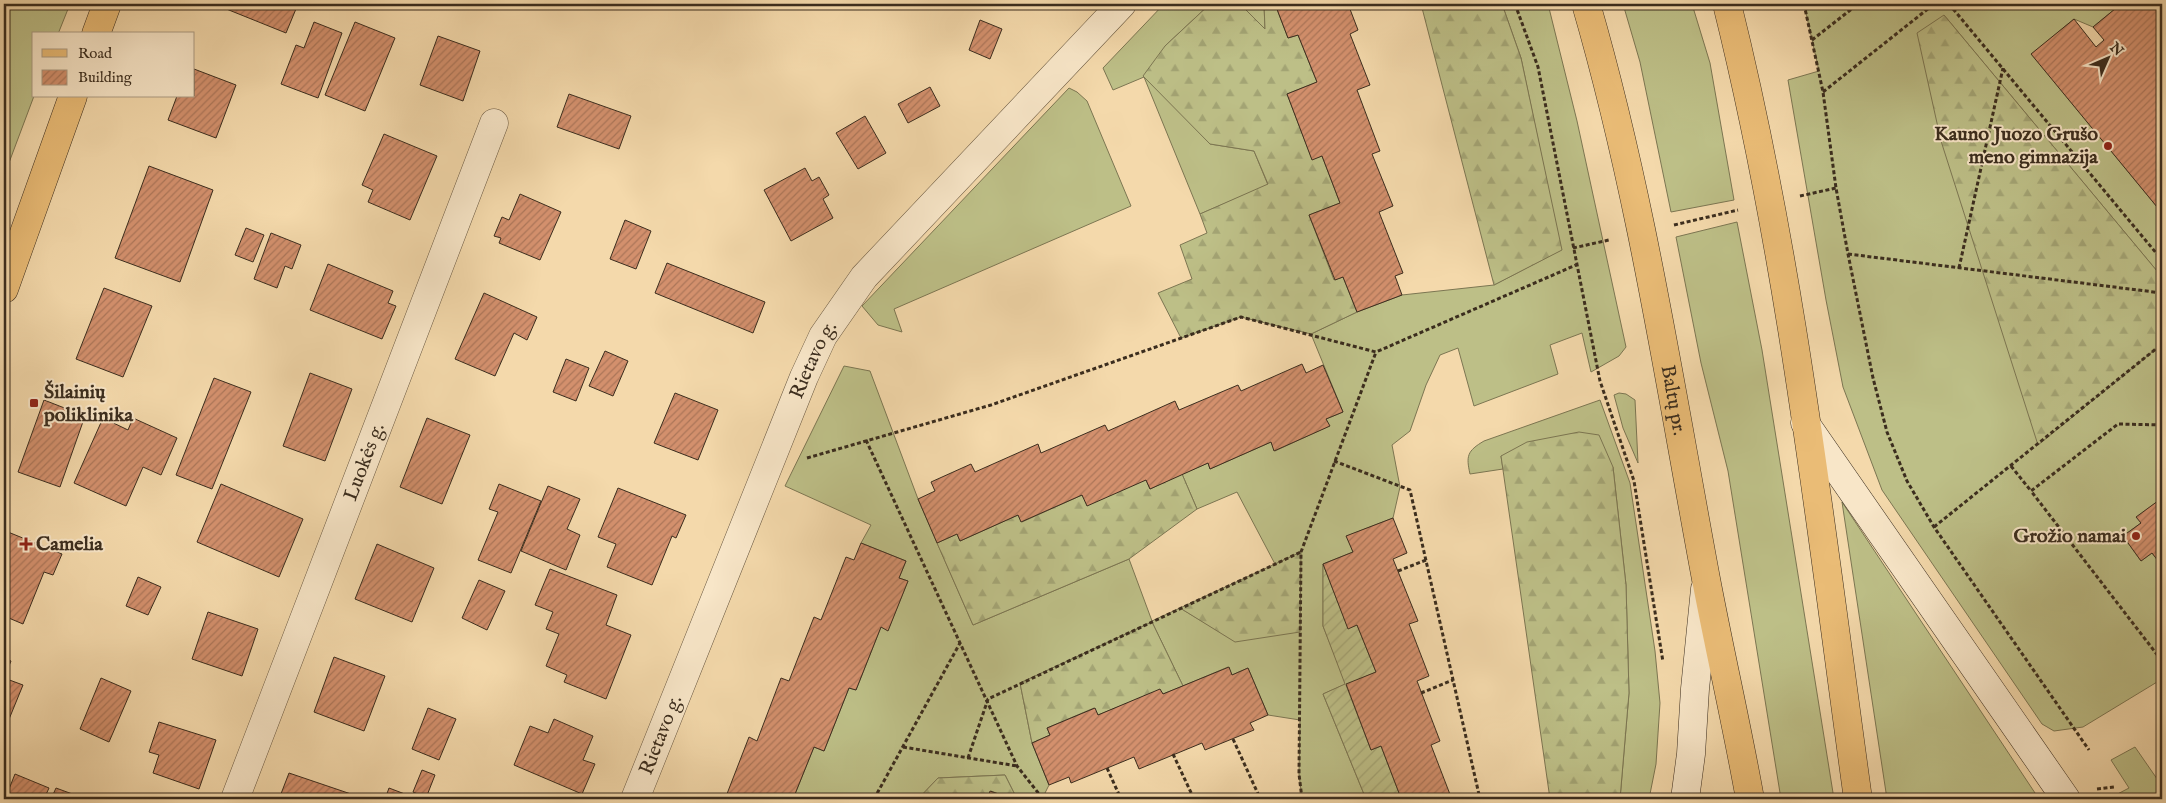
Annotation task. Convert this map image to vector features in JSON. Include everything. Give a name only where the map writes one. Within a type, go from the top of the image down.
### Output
[{"type":"main road","points":[[100,21],[114,4]]},
{"type":"main road","name":"Baltų pr.","points":[[1586,4],[1605,68],[1643,232],[1706,580],[1750,799]]},
{"type":"main road","points":[[1727,4],[1747,85],[1771,203],[1806,423],[1858,799]]},
{"type":"main road","points":[[4,289],[72,98]]},
{"type":"street","name":"Rietavo g.","points":[[635,799],[766,470],[823,336],[864,277],[1122,4]]},
{"type":"street","name":"Luokės g.","points":[[235,799],[494,123]]},
{"type":"street","points":[[1806,423],[2066,799]]},
{"type":"street","points":[[1685,799],[1691,754],[1695,689],[1706,580]]},
{"type":"path","points":[[1515,4],[1538,66],[1600,381],[1634,480],[1663,668]]},
{"type":"path","points":[[1804,4],[1824,92],[1836,188],[1848,254],[1873,378],[1887,432],[1907,481],[1934,527],[2089,750]]},
{"type":"path","points":[[1812,40],[1858,4]]},
{"type":"path","points":[[1824,92],[1934,4]]},
{"type":"path","points":[[1949,4],[2162,260]]},
{"type":"path","points":[[1959,268],[2003,68]]},
{"type":"path","points":[[1573,248],[1836,188]]},
{"type":"path","points":[[1848,254],[2162,293]]},
{"type":"path","points":[[766,470],[991,405],[1241,317],[1376,352],[1576,264]]},
{"type":"path","points":[[1934,527],[2162,344]]},
{"type":"path","points":[[1302,799],[1299,774],[1301,552],[1376,352]]},
{"type":"path","points":[[2031,491],[2118,424],[2162,425]]},
{"type":"path","points":[[866,440],[1018,766],[1044,799]]},
{"type":"path","points":[[1334,461],[1410,490],[1480,799]]},
{"type":"path","points":[[2011,466],[2162,661]]},
{"type":"path","points":[[968,758],[988,699],[1301,552]]},
{"type":"path","points":[[1398,571],[1426,560]]},
{"type":"path","points":[[874,799],[961,642]]},
{"type":"path","points":[[1421,693],[1453,680]]},
{"type":"path","points":[[1233,739],[1259,796]]},
{"type":"path","points":[[903,747],[1018,766]]},
{"type":"path","points":[[1173,754],[1194,799]]},
{"type":"path","points":[[1107,768],[1121,799]]},
{"type":"green space","points":[[4,4],[70,4],[59,32],[32,32],[33,98],[4,176]]},
{"type":"green space","points":[[1164,4],[1210,4],[1165,46],[1210,144],[1254,151],[1268,185],[1200,214],[1144,77],[1113,90],[1103,68]]},
{"type":"green space","points":[[1210,4],[1240,4],[1265,29],[1264,4],[1275,4],[1288,38],[1298,35],[1317,82],[1287,94],[1312,159],[1322,156],[1340,203],[1309,215],[1334,280],[1343,277],[1357,312],[1311,334],[1241,317],[1181,338],[1158,293],[1192,279],[1180,245],[1207,233],[1200,214],[1268,184],[1254,151],[1210,144],[1143,76],[1165,46]]},
{"type":"green space","points":[[1240,4],[1264,4],[1265,30]]},
{"type":"green space","points":[[1421,4],[1502,4],[1521,58],[1562,250],[1494,285]]},
{"type":"green space","points":[[1502,4],[1548,4],[1577,121],[1626,347],[1619,356],[1591,372],[1582,333],[1550,345],[1558,374],[1474,406],[1458,348],[1440,355],[1426,385],[1410,431],[1392,445],[1400,487],[1393,518],[1347,536],[1353,552],[1323,564],[1323,626],[1346,684],[1323,694],[1366,799],[1302,799],[1299,774],[1300,720],[1268,715],[1248,668],[1232,675],[1228,667],[1183,686],[1152,622],[1020,683],[1032,743],[1049,785],[1042,799],[1017,799],[1005,775],[938,778],[918,799],[793,799],[814,747],[824,751],[849,688],[856,690],[881,627],[888,630],[908,581],[899,578],[906,561],[861,543],[871,525],[785,486],[844,366],[870,371],[918,499],[973,625],[1129,559],[1152,621],[1180,608],[1235,641],[1301,552],[1275,564],[1237,492],[1197,509],[1182,474],[1208,463],[1210,469],[1271,442],[1275,451],[1329,426],[1326,419],[1343,412],[1311,334],[1357,312],[1402,295],[1494,285],[1561,250],[1521,58]]},
{"type":"green space","points":[[1623,4],[1692,4],[1710,63],[1734,200],[1671,212],[1640,62]]},
{"type":"green space","points":[[1804,4],[2121,4],[2093,27],[2074,19],[2032,54],[2162,213],[2162,277],[1944,15],[2038,444],[2162,344],[2162,498],[2137,517],[2141,523],[2123,536],[2141,561],[2152,553],[2162,566],[2162,679],[2083,727],[2054,731],[2042,724],[1882,490],[1843,387],[1788,80],[1819,71]]},
{"type":"green space","points":[[1944,15],[2162,277],[2162,344],[2038,445],[1941,141],[1917,33]]},
{"type":"green space","points":[[1069,88],[1087,101],[1131,206],[894,309],[902,332],[878,325],[862,306]]},
{"type":"green space","points":[[1737,222],[1762,350],[1834,799],[1781,799],[1728,471],[1701,363],[1676,237]]},
{"type":"green space","points":[[1619,393],[1626,394],[1635,400],[1638,463],[1623,428],[1614,395]]},
{"type":"green space","points":[[1600,400],[1630,483],[1655,651],[1660,703],[1656,764],[1649,799],[1620,799],[1629,693],[1626,585],[1613,467],[1501,456],[1503,469],[1470,474],[1468,463],[1471,451],[1484,441]]},
{"type":"green space","points":[[1579,432],[1599,435],[1613,467],[1626,585],[1629,693],[1620,799],[1550,799],[1501,456],[1527,442]]},
{"type":"green space","points":[[1182,474],[1197,509],[1129,559],[973,625],[937,543],[957,534],[960,541],[1018,515],[1022,522],[1082,495],[1146,480],[1150,489]]},
{"type":"green space","points":[[1842,502],[2039,799],[1887,799]]},
{"type":"green space","points":[[1301,552],[1300,632],[1235,642],[1180,608]]},
{"type":"green space","points":[[1323,564],[1348,628],[1357,625],[1376,672],[1346,685],[1371,750],[1381,746],[1399,793],[1384,799],[1366,799],[1323,694],[1345,684],[1323,626]]},
{"type":"green space","points":[[1152,622],[1183,686],[1163,694],[1160,690],[1098,715],[1094,708],[1047,728],[1050,735],[1032,743],[1020,683]]},
{"type":"green space","points":[[2135,747],[2162,786],[2162,799],[2108,799],[2129,788],[2111,760]]},
{"type":"green space","points":[[1005,775],[1017,799],[991,791],[988,799],[918,799],[938,778]]},
{"type":"building","points":[[214,4],[298,4],[286,33]]},
{"type":"building","points":[[1275,4],[1348,4],[1358,30],[1350,34],[1370,85],[1357,90],[1380,151],[1372,154],[1393,206],[1379,212],[1403,273],[1395,276],[1402,295],[1357,312],[1343,277],[1335,280],[1309,215],[1340,203],[1322,156],[1312,160],[1287,94],[1317,82],[1298,35],[1288,38]]},
{"type":"building","points":[[2121,4],[2162,4],[2162,213],[2031,54],[2074,19],[2096,47],[2104,40],[2093,27]]},
{"type":"building","points":[[980,20],[1002,29],[990,59],[969,50]]},
{"type":"building","points":[[314,22],[342,33],[318,98],[281,84],[296,45],[304,48]]},
{"type":"building","points":[[355,22],[395,38],[365,111],[325,95]]},
{"type":"building","points":[[438,36],[480,51],[463,101],[420,85]]},
{"type":"building","points":[[195,69],[236,85],[216,138],[168,120],[176,98],[195,98]]},
{"type":"building","points":[[930,87],[940,106],[908,123],[898,104]]},
{"type":"building","points":[[569,94],[631,116],[619,149],[557,127]]},
{"type":"building","points":[[865,116],[886,153],[858,169],[836,133]]},
{"type":"building","points":[[384,134],[437,156],[410,220],[368,202],[373,190],[362,185]]},
{"type":"building","points":[[149,166],[213,190],[180,282],[115,258]]},
{"type":"building","points":[[805,168],[812,181],[819,177],[829,195],[823,199],[833,218],[791,241],[764,190]]},
{"type":"building","points":[[520,194],[561,212],[540,260],[499,243],[501,238],[494,236],[502,217],[509,220]]},
{"type":"building","points":[[625,220],[651,231],[636,269],[610,259]]},
{"type":"building","points":[[246,228],[264,235],[253,262],[235,255]]},
{"type":"building","points":[[271,233],[301,245],[292,269],[285,266],[277,288],[254,279]]},
{"type":"building","points":[[667,263],[765,302],[753,333],[655,293]]},
{"type":"building","points":[[328,264],[393,291],[388,303],[396,306],[382,339],[310,310]]},
{"type":"building","points":[[104,288],[152,306],[123,377],[76,359]]},
{"type":"building","points":[[484,293],[537,317],[527,340],[514,333],[495,376],[455,359]]},
{"type":"building","points":[[605,351],[628,361],[613,396],[589,386]]},
{"type":"building","points":[[566,359],[589,368],[576,401],[553,392]]},
{"type":"building","points":[[1302,364],[1306,373],[1323,365],[1343,412],[1326,419],[1330,426],[1274,451],[1271,442],[1210,469],[1208,463],[1150,489],[1146,480],[1087,506],[1082,495],[1021,522],[1018,515],[960,541],[957,534],[937,543],[918,499],[935,491],[931,482],[971,464],[975,472],[1038,444],[1041,453],[1105,425],[1108,431],[1175,401],[1179,410],[1238,385],[1241,391]]},
{"type":"building","points":[[310,373],[352,389],[325,461],[283,446]]},
{"type":"building","points":[[214,378],[251,392],[212,489],[176,475]]},
{"type":"building","points":[[675,393],[718,410],[698,460],[654,443]]},
{"type":"building","points":[[44,400],[85,416],[60,487],[18,472]]},
{"type":"building","points":[[103,418],[128,430],[133,418],[177,438],[161,475],[143,467],[126,506],[74,483]]},
{"type":"building","points":[[427,418],[470,435],[442,504],[400,487]]},
{"type":"building","points":[[221,484],[303,519],[279,577],[197,542]]},
{"type":"building","points":[[499,484],[541,501],[511,573],[478,560],[498,512],[489,509]]},
{"type":"building","points":[[548,486],[580,499],[567,529],[580,535],[566,570],[521,551]]},
{"type":"building","points":[[618,488],[686,515],[676,538],[672,536],[652,585],[607,567],[616,544],[598,537]]},
{"type":"building","points":[[2162,498],[2162,566],[2152,553],[2141,561],[2123,536],[2141,523],[2136,517]]},
{"type":"building","points":[[1393,518],[1407,553],[1393,559],[1418,621],[1409,624],[1429,676],[1417,681],[1440,741],[1431,745],[1451,797],[1446,799],[1384,799],[1399,793],[1381,746],[1371,750],[1346,684],[1376,672],[1357,625],[1348,629],[1323,564],[1353,552],[1346,536]]},
{"type":"building","points":[[8,532],[62,554],[53,575],[44,572],[23,624],[4,616],[4,543]]},
{"type":"building","points":[[861,543],[906,561],[899,578],[908,581],[888,631],[881,627],[856,690],[849,688],[824,751],[814,747],[793,799],[725,799],[749,737],[757,741],[781,678],[789,681],[814,617],[821,620],[846,557],[854,560]]},
{"type":"building","points":[[377,544],[434,568],[412,622],[355,599]]},
{"type":"building","points":[[550,569],[617,595],[606,625],[631,635],[606,699],[564,682],[567,675],[546,666],[559,634],[546,629],[553,612],[535,605]]},
{"type":"building","points":[[138,577],[161,587],[148,615],[126,606]]},
{"type":"building","points":[[479,580],[505,591],[487,630],[462,618]]},
{"type":"building","points":[[208,612],[258,629],[242,676],[192,659]]},
{"type":"building","points":[[334,657],[385,676],[364,731],[314,712]]},
{"type":"building","points":[[4,658],[11,661],[4,677]]},
{"type":"building","points":[[1229,667],[1232,675],[1248,668],[1268,715],[1250,723],[1254,730],[1205,750],[1202,743],[1139,769],[1134,757],[1071,783],[1069,777],[1049,785],[1032,743],[1050,735],[1047,728],[1095,708],[1098,715],[1160,689],[1163,694]]},
{"type":"building","points":[[4,678],[23,685],[5,729]]},
{"type":"building","points":[[101,678],[131,691],[109,742],[80,729]]},
{"type":"building","points":[[428,708],[456,719],[439,760],[412,749]]},
{"type":"building","points":[[554,719],[593,736],[583,760],[595,764],[582,794],[514,765],[530,726],[548,733]]},
{"type":"building","points":[[159,722],[216,740],[199,789],[153,773],[159,755],[149,752]]},
{"type":"building","points":[[422,770],[435,775],[426,798],[413,792]]},
{"type":"building","points":[[289,773],[351,794],[349,799],[279,799]]},
{"type":"building","points":[[15,774],[49,788],[44,799],[5,799]]},
{"type":"building","points":[[56,788],[86,799],[51,799]]},
{"type":"building","points":[[389,788],[418,799],[385,799]]},
{"type":"building","points":[[990,791],[1012,799],[988,799]]},
{"type":"place","name":"Kauno Juozo Grušo meno gimnazija","points":[[2108,146]]},
{"type":"place","name":"Šilainių poliklinika","points":[[34,403]]},
{"type":"place","name":"Grožio namai","points":[[2136,536]]},
{"type":"place","name":"Camelia","points":[[26,544]]}]
